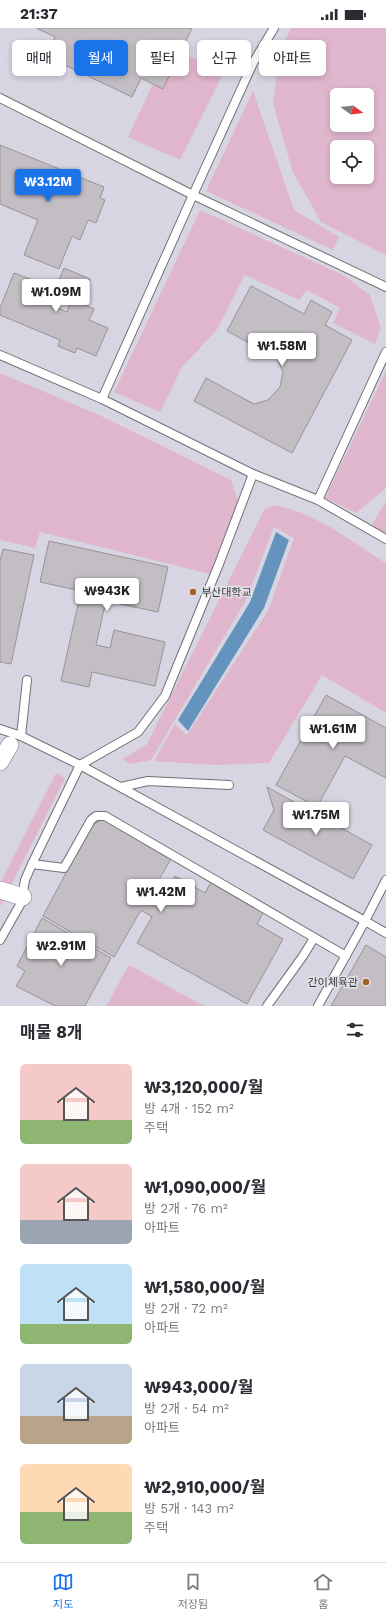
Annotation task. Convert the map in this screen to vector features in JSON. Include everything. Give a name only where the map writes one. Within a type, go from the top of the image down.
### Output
[{"type":"street","points":[[0,762],[15,740]]},
{"type":"street","points":[[0,890],[23,897]]},
{"type":"lane","points":[[102,398],[193,194],[254,63],[274,28]]},
{"type":"lane","points":[[0,98],[193,194],[386,287]]},
{"type":"lane","points":[[318,500],[386,352]]},
{"type":"lane","points":[[0,356],[102,398],[253,474],[318,500],[386,539]]},
{"type":"lane","points":[[0,940],[23,897],[25,880],[80,765],[138,732],[165,696],[219,564],[253,474]]},
{"type":"lane","points":[[15,740],[27,680]]},
{"type":"lane","points":[[0,730],[15,740],[80,765],[386,933]]},
{"type":"lane","points":[[121,787],[148,781],[229,785]]},
{"type":"lane","points":[[32,864],[64,868],[91,820],[96,816],[105,816],[346,956]]},
{"type":"lane","points":[[318,1006],[386,880]]},
{"type":"lane","points":[[266,1006],[303,956],[314,938]]},
{"type":"shaded area","name":"부산대학교","points":[[0,28],[386,28],[386,1006],[0,1006]]},
{"type":"shaded area","points":[[291,28],[386,28],[386,255],[321,222],[292,170],[273,103],[276,76],[326,76],[326,40],[285,40]]},
{"type":"shaded area","points":[[189,56],[197,60],[197,76],[222,76],[180,160],[128,137],[157,76],[189,76]]},
{"type":"shaded area","points":[[253,91],[294,210],[339,237],[333,250],[206,191]]},
{"type":"shaded area","points":[[200,210],[343,275],[370,295],[381,328],[375,344],[333,323],[340,308],[307,290],[299,300],[245,275],[216,331],[182,367],[160,412],[114,392]]},
{"type":"shaded area","points":[[386,371],[386,488],[356,513],[325,498]]},
{"type":"shaded area","points":[[0,373],[97,414],[231,480],[238,501],[210,574],[40,532],[35,548],[0,540]]},
{"type":"shaded area","points":[[386,501],[386,533],[372,525]]},
{"type":"shaded area","points":[[275,505],[305,514],[319,521],[386,563],[386,713],[322,675],[269,763],[215,765],[154,761],[175,724],[187,735],[268,611],[294,538],[274,527],[246,600],[151,760],[130,764],[123,759],[147,744],[264,510]]},
{"type":"shaded area","points":[[56,773],[65,778],[0,907],[0,884]]},
{"type":"shaded area","points":[[129,965],[204,1006],[106,1006]]},
{"type":"water","points":[[276,532],[289,540],[264,608],[188,731],[178,720],[250,602]]},
{"type":"building","points":[[36,28],[192,28],[186,40],[136,40],[136,76],[169,76],[163,89],[141,78],[132,97],[88,76],[128,76],[128,40],[74,40],[74,69],[66,66],[66,40],[54,40],[55,37]]},
{"type":"building","points":[[0,145],[104,187],[100,198],[105,200],[96,223],[88,220],[80,240],[72,236],[59,269],[24,255],[38,220],[0,204]]},
{"type":"building","points":[[64,268],[90,279],[80,303],[94,309],[89,320],[108,328],[96,356],[77,348],[75,353],[58,346],[60,340],[0,315],[0,308],[14,273],[38,282],[32,297],[67,312],[72,298],[55,290]]},
{"type":"building","points":[[251,286],[304,314],[311,300],[332,312],[325,325],[352,340],[292,453],[194,401],[206,378],[254,404],[268,400],[280,387],[283,372],[277,358],[227,331]]},
{"type":"building","points":[[49,541],[168,567],[158,612],[106,601],[96,645],[110,648],[114,630],[165,642],[155,686],[92,672],[89,687],[61,681],[81,591],[40,582]]},
{"type":"building","points":[[3,549],[34,555],[11,664],[0,662],[0,561]]},
{"type":"building","points":[[326,695],[386,728],[386,778],[345,756],[317,807],[276,785]]},
{"type":"building","points":[[267,787],[372,845],[353,879],[263,830],[274,810]]},
{"type":"building","points":[[103,819],[171,859],[149,897],[159,903],[175,876],[205,893],[211,882],[263,913],[257,924],[283,939],[247,1004],[137,943],[152,917],[141,910],[114,957],[43,916],[91,826]]},
{"type":"building","points":[[42,918],[111,958],[85,1006],[55,1006],[16,986],[25,971],[17,966]]},
{"type":"building","name":"간이체육관","points":[[366,945],[386,957],[386,1006],[331,1006]]},
{"type":"place","name":"부산대학교","points":[[193,592]]},
{"type":"place","name":"간이체육관","points":[[366,982]]}]
